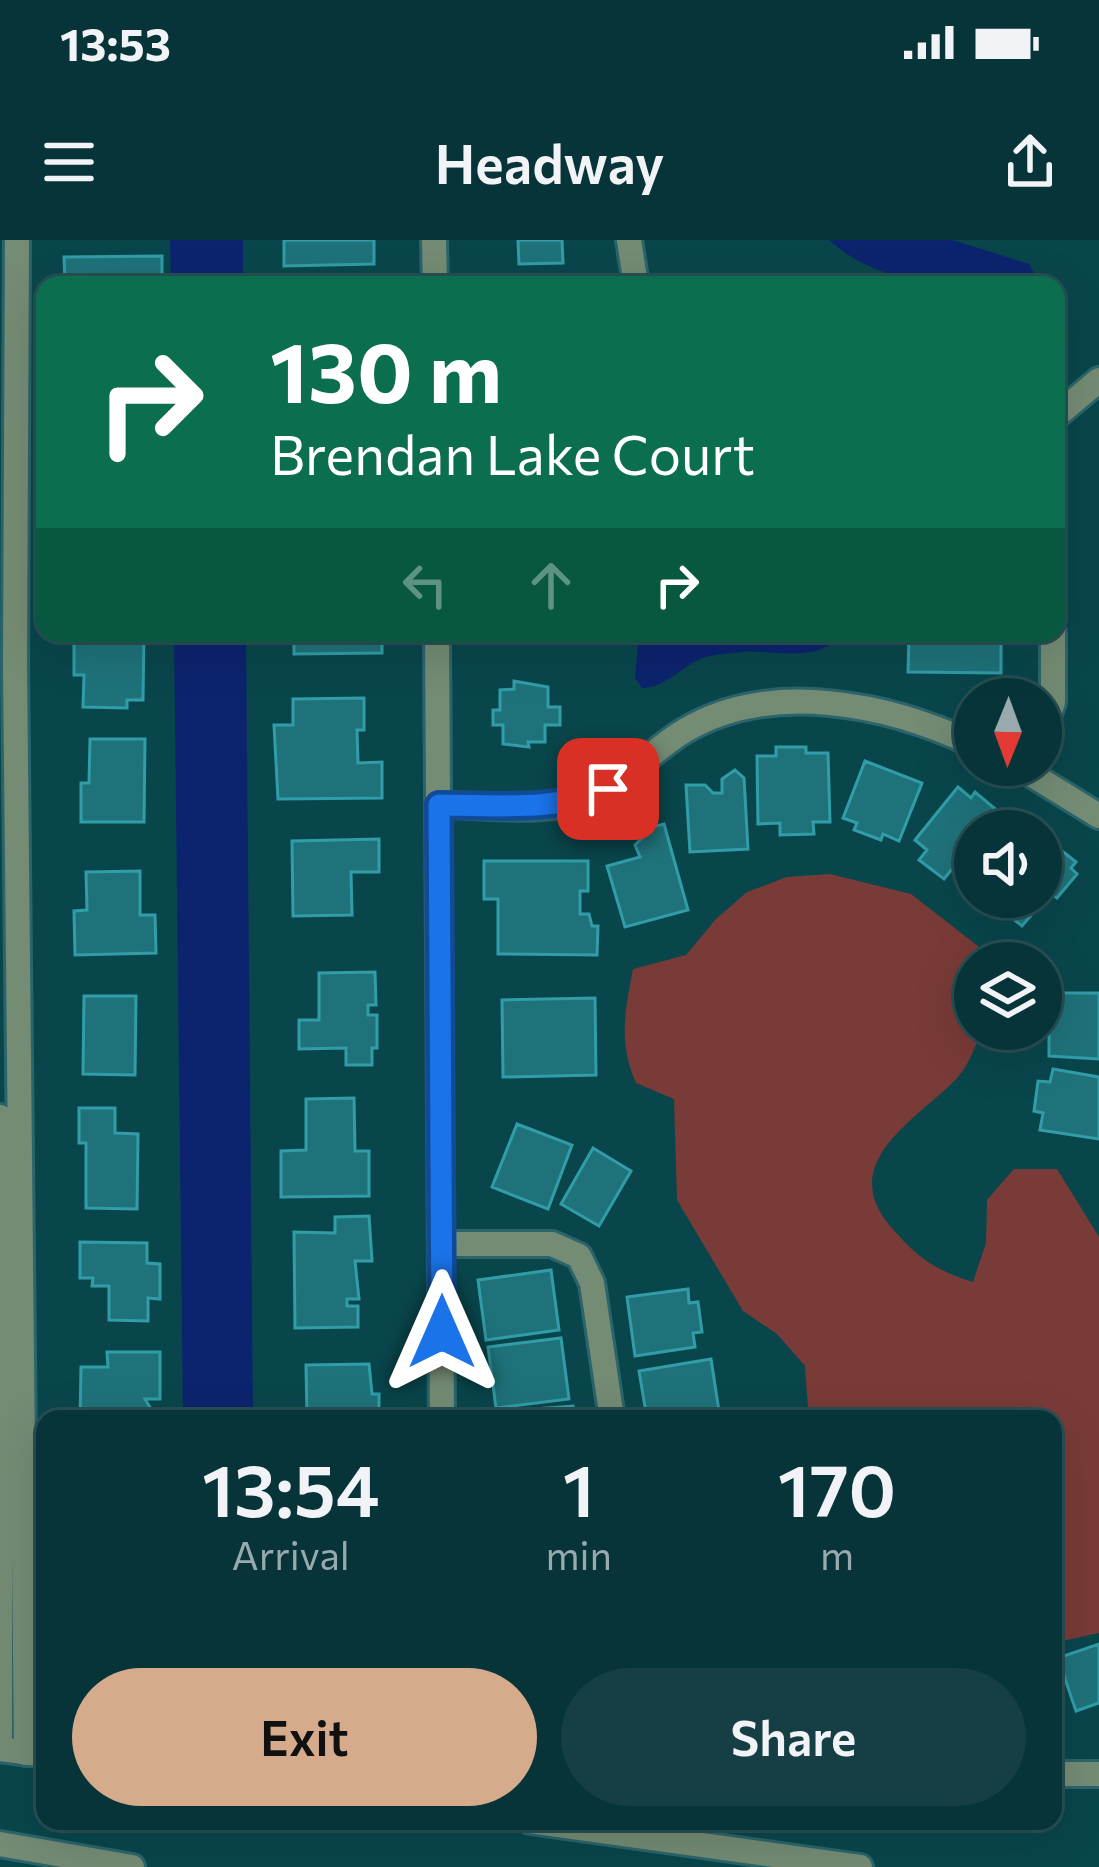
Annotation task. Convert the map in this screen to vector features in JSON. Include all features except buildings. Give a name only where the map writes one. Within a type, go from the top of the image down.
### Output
[{"type":"street","points":[[0,1748],[36,1754],[15,688],[17,240]]},
{"type":"street","points":[[434,240],[435,276]]},
{"type":"street","points":[[629,240],[635,276]]},
{"type":"street","points":[[1065,408],[1099,380]]},
{"type":"street","points":[[437,642],[442,1410]]},
{"type":"street","points":[[1053,642],[1053,678]]},
{"type":"street","points":[[439,805],[552,805],[582,800],[608,789],[688,729],[744,706],[774,700],[836,704],[918,723],[954,737]]},
{"type":"street","points":[[1052,786],[1099,816]]},
{"type":"street","points":[[0,1117],[0,1736]]},
{"type":"street","points":[[441,1244],[552,1244],[579,1256],[592,1283],[610,1410]]},
{"type":"street","points":[[1062,1774],[1099,1774]]},
{"type":"street","points":[[595,1830],[860,1867]]},
{"type":"street","points":[[0,1844],[132,1867]]},
{"type":"shaded area","points":[[170,240],[243,240],[243,276],[171,276]]},
{"type":"shaded area","points":[[829,240],[953,240],[1029,264],[1035,276],[899,276],[851,257]]},
{"type":"shaded area","points":[[174,642],[246,642],[253,1410],[183,1410]]},
{"type":"shaded area","points":[[638,642],[833,642],[809,652],[707,657],[642,688],[635,678]]},
{"type":"shaded area","points":[[830,874],[911,894],[973,942],[954,942],[954,1050],[974,1050],[958,1077],[889,1142],[872,1181],[876,1203],[890,1226],[927,1261],[973,1282],[986,1243],[987,1200],[1014,1169],[1057,1169],[1099,1237],[1099,1633],[1062,1641],[1062,1410],[806,1410],[805,1366],[777,1334],[743,1311],[677,1200],[674,1099],[636,1083],[627,1054],[626,1013],[633,969],[686,955],[747,892],[787,877]]},
{"type":"route","points":[[442,1332],[439,805],[552,805],[608,789]]}]
